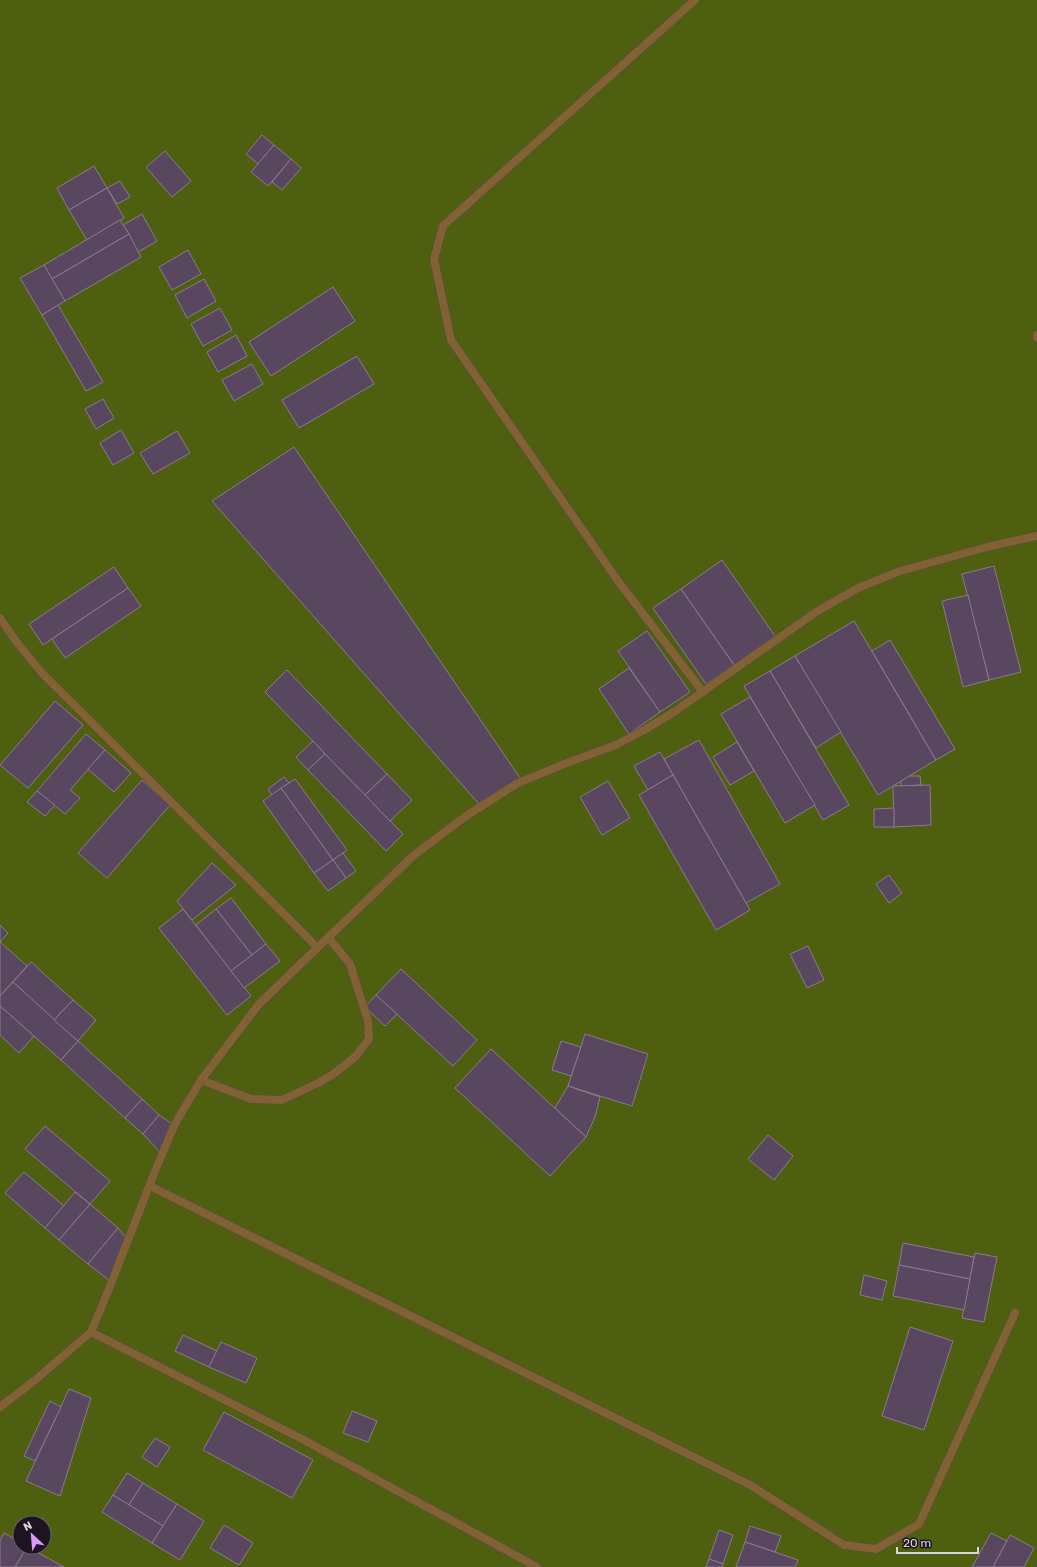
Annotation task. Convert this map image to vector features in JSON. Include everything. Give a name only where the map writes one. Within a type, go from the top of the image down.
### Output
[{"type":"street","points":[[695,0],[443,226],[434,259],[451,340],[618,581],[703,692]]},
{"type":"street","points":[[0,1407],[34,1381],[90,1332],[176,1124],[201,1080],[259,1004],[414,855],[466,816],[518,783],[616,745],[674,712],[816,612],[858,588],[900,571],[991,546],[1037,536]]},
{"type":"street","points":[[0,618],[42,673],[317,948]]},
{"type":"street","points":[[201,1080],[251,1099],[282,1100],[322,1080],[355,1057],[369,1039],[368,1021],[350,964],[328,937]]},
{"type":"street","points":[[150,1186],[752,1486],[844,1545],[876,1550],[919,1524],[1015,1313]]},
{"type":"street","points":[[90,1332],[304,1440],[537,1567]]},
{"type":"green space","points":[[0,0],[1037,0],[1037,1567],[0,1567]]},
{"type":"building","points":[[262,135],[274,145],[258,164],[246,154]]},
{"type":"building","points":[[274,145],[291,159],[268,186],[251,172]]},
{"type":"building","points":[[165,151],[191,181],[172,197],[146,167]]},
{"type":"building","points":[[291,159],[301,168],[282,190],[272,182]]},
{"type":"building","points":[[94,166],[107,188],[69,210],[57,188]]},
{"type":"building","points":[[120,181],[130,197],[117,204],[107,188]]},
{"type":"building","points":[[107,188],[124,218],[87,240],[69,210]]},
{"type":"building","points":[[142,214],[157,241],[138,252],[123,225]]},
{"type":"building","points":[[120,220],[129,234],[52,279],[44,265]]},
{"type":"building","points":[[129,234],[141,257],[65,301],[52,279]]},
{"type":"building","points":[[188,250],[201,274],[172,290],[159,267]]},
{"type":"building","points":[[44,265],[65,301],[42,315],[20,278]]},
{"type":"building","points":[[204,279],[216,301],[187,318],[175,295]]},
{"type":"building","points":[[333,287],[355,321],[271,376],[249,342]]},
{"type":"building","points":[[58,305],[103,382],[86,391],[42,315]]},
{"type":"building","points":[[220,308],[232,330],[203,346],[191,324]]},
{"type":"building","points":[[236,335],[247,356],[218,372],[207,352]]},
{"type":"building","points":[[357,356],[374,384],[299,428],[282,400]]},
{"type":"building","points":[[252,364],[263,384],[234,401],[222,380]]},
{"type":"building","points":[[103,399],[114,418],[96,429],[85,409]]},
{"type":"building","points":[[121,430],[134,453],[113,465],[100,443]]},
{"type":"building","points":[[177,431],[190,453],[153,474],[140,453]]},
{"type":"building","points":[[294,447],[520,778],[479,804],[212,501]]},
{"type":"building","points":[[722,560],[775,636],[734,665],[681,589]]},
{"type":"building","points":[[994,566],[1021,672],[989,680],[962,574]]},
{"type":"building","points":[[114,567],[128,588],[43,645],[29,624]]},
{"type":"building","points":[[128,588],[141,606],[65,658],[52,639]]},
{"type":"building","points":[[681,589],[734,665],[706,684],[653,608]]},
{"type":"building","points":[[968,595],[989,680],[963,687],[942,601]]},
{"type":"building","points":[[854,621],[936,760],[878,795],[795,656]]},
{"type":"building","points":[[647,631],[690,692],[660,712],[618,651]]},
{"type":"building","points":[[890,640],[955,749],[936,760],[872,651]]},
{"type":"building","points":[[795,656],[841,732],[816,748],[770,671]]},
{"type":"building","points":[[629,668],[660,712],[629,734],[599,689]]},
{"type":"building","points":[[287,670],[387,774],[365,795],[265,692]]},
{"type":"building","points":[[770,671],[849,805],[823,820],[744,686]]},
{"type":"building","points":[[750,697],[815,805],[785,823],[721,714]]},
{"type":"building","points":[[55,701],[83,725],[28,788],[0,765]]},
{"type":"building","points":[[86,734],[105,750],[70,790],[80,798],[65,814],[37,791]]},
{"type":"building","points":[[699,740],[780,884],[746,903],[664,759]]},
{"type":"building","points":[[313,741],[325,754],[308,770],[296,757]]},
{"type":"building","points":[[737,742],[754,771],[730,785],[713,757]]},
{"type":"building","points":[[105,750],[131,773],[114,792],[88,769]]},
{"type":"building","points":[[660,752],[673,775],[648,790],[634,766]]},
{"type":"building","points":[[325,754],[403,834],[386,851],[308,770]]},
{"type":"building","points":[[387,774],[412,800],[390,821],[365,795]]},
{"type":"building","points":[[673,775],[750,910],[716,930],[639,795]]},
{"type":"building","points":[[909,776],[920,776],[921,785],[901,786],[901,781]]},
{"type":"building","points":[[284,777],[289,783],[272,795],[268,789]]},
{"type":"building","points":[[295,779],[347,850],[333,860],[281,788]]},
{"type":"building","points":[[142,780],[170,805],[107,878],[78,853]]},
{"type":"building","points":[[608,781],[630,818],[602,835],[580,797]]},
{"type":"building","points":[[930,785],[931,825],[894,827],[893,786]]},
{"type":"building","points":[[281,788],[333,860],[314,873],[263,801]]},
{"type":"building","points":[[37,791],[55,805],[45,816],[27,802]]},
{"type":"building","points":[[894,808],[894,827],[874,827],[874,809]]},
{"type":"building","points":[[343,853],[356,871],[346,878],[333,860]]},
{"type":"building","points":[[333,860],[346,878],[328,891],[314,873]]},
{"type":"building","points":[[212,863],[236,885],[192,920],[177,901]]},
{"type":"building","points":[[889,875],[902,893],[889,903],[876,884]]},
{"type":"building","points":[[231,898],[266,944],[252,955],[216,909]]},
{"type":"building","points":[[183,909],[251,996],[227,1015],[159,928]]},
{"type":"building","points":[[216,909],[252,955],[231,971],[196,925]]},
{"type":"building","points":[[0,925],[8,933],[0,942]]},
{"type":"building","points":[[0,942],[27,966],[0,996]]},
{"type":"building","points":[[266,944],[280,961],[244,988],[231,971]]},
{"type":"building","points":[[808,946],[824,980],[807,988],[790,954]]},
{"type":"building","points":[[31,962],[73,1000],[54,1020],[13,982]]},
{"type":"building","points":[[401,969],[477,1040],[453,1066],[376,995]]},
{"type":"building","points":[[13,982],[78,1041],[61,1060],[0,1006],[0,996]]},
{"type":"building","points":[[376,995],[397,1014],[385,1026],[365,1007]]},
{"type":"building","points":[[73,1000],[96,1020],[78,1041],[54,1020]]},
{"type":"building","points":[[0,1006],[34,1036],[19,1053],[0,1035]]},
{"type":"building","points":[[585,1034],[648,1054],[632,1106],[568,1086]]},
{"type":"building","points":[[78,1041],[142,1099],[125,1118],[61,1060]]},
{"type":"building","points":[[561,1041],[581,1047],[571,1076],[552,1070]]},
{"type":"building","points":[[491,1049],[586,1137],[550,1176],[455,1088]]},
{"type":"building","points":[[568,1086],[600,1097],[595,1117],[586,1137],[555,1108]]},
{"type":"building","points":[[142,1099],[159,1115],[143,1134],[125,1118]]},
{"type":"building","points":[[159,1115],[171,1123],[160,1152],[143,1134]]},
{"type":"building","points":[[45,1126],[110,1181],[90,1204],[25,1149]]},
{"type":"building","points":[[768,1135],[793,1156],[774,1180],[748,1159]]},
{"type":"building","points":[[24,1172],[64,1206],[45,1228],[5,1193]]},
{"type":"building","points":[[75,1192],[90,1204],[59,1240],[45,1228]]},
{"type":"building","points":[[90,1204],[118,1228],[88,1264],[59,1240]]},
{"type":"building","points":[[118,1228],[126,1238],[109,1280],[88,1264]]},
{"type":"building","points":[[903,1243],[974,1257],[970,1279],[899,1265]]},
{"type":"building","points":[[975,1253],[997,1257],[984,1322],[962,1318]]},
{"type":"building","points":[[899,1265],[970,1279],[964,1310],[893,1296]]},
{"type":"building","points":[[864,1275],[887,1281],[882,1300],[860,1295]]},
{"type":"building","points":[[910,1327],[953,1341],[924,1430],[882,1416]]},
{"type":"building","points":[[183,1335],[217,1351],[209,1367],[175,1351]]},
{"type":"building","points":[[221,1342],[257,1358],[246,1383],[209,1367]]},
{"type":"building","points":[[69,1389],[91,1398],[60,1496],[26,1481]]},
{"type":"building","points":[[50,1401],[61,1407],[35,1461],[24,1456]]},
{"type":"building","points":[[352,1411],[377,1421],[368,1442],[343,1433]]},
{"type":"building","points":[[224,1412],[313,1460],[292,1498],[203,1450]]},
{"type":"building","points":[[155,1438],[170,1447],[157,1467],[142,1457]]},
{"type":"building","points":[[127,1473],[143,1483],[129,1505],[113,1495]]},
{"type":"building","points":[[143,1483],[177,1504],[163,1526],[129,1505]]},
{"type":"building","points":[[113,1495],[163,1526],[152,1543],[102,1512]]},
{"type":"building","points":[[177,1504],[204,1521],[180,1560],[152,1543]]},
{"type":"building","points":[[224,1525],[253,1543],[239,1565],[210,1548]]},
{"type":"building","points":[[750,1526],[781,1536],[775,1552],[745,1542]]},
{"type":"building","points":[[719,1530],[733,1535],[723,1564],[709,1559]]},
{"type":"building","points":[[4,1533],[12,1538],[12,1555],[22,1555],[15,1567],[0,1567],[0,1540]]},
{"type":"building","points":[[991,1533],[1007,1541],[993,1567],[972,1567]]},
{"type":"building","points":[[1010,1535],[1034,1548],[1024,1567],[993,1567]]},
{"type":"building","points":[[745,1542],[798,1560],[795,1567],[736,1567]]},
{"type":"building","points":[[22,1555],[42,1555],[64,1567],[15,1567]]},
{"type":"building","points":[[709,1559],[723,1564],[722,1567],[706,1567]]}]
